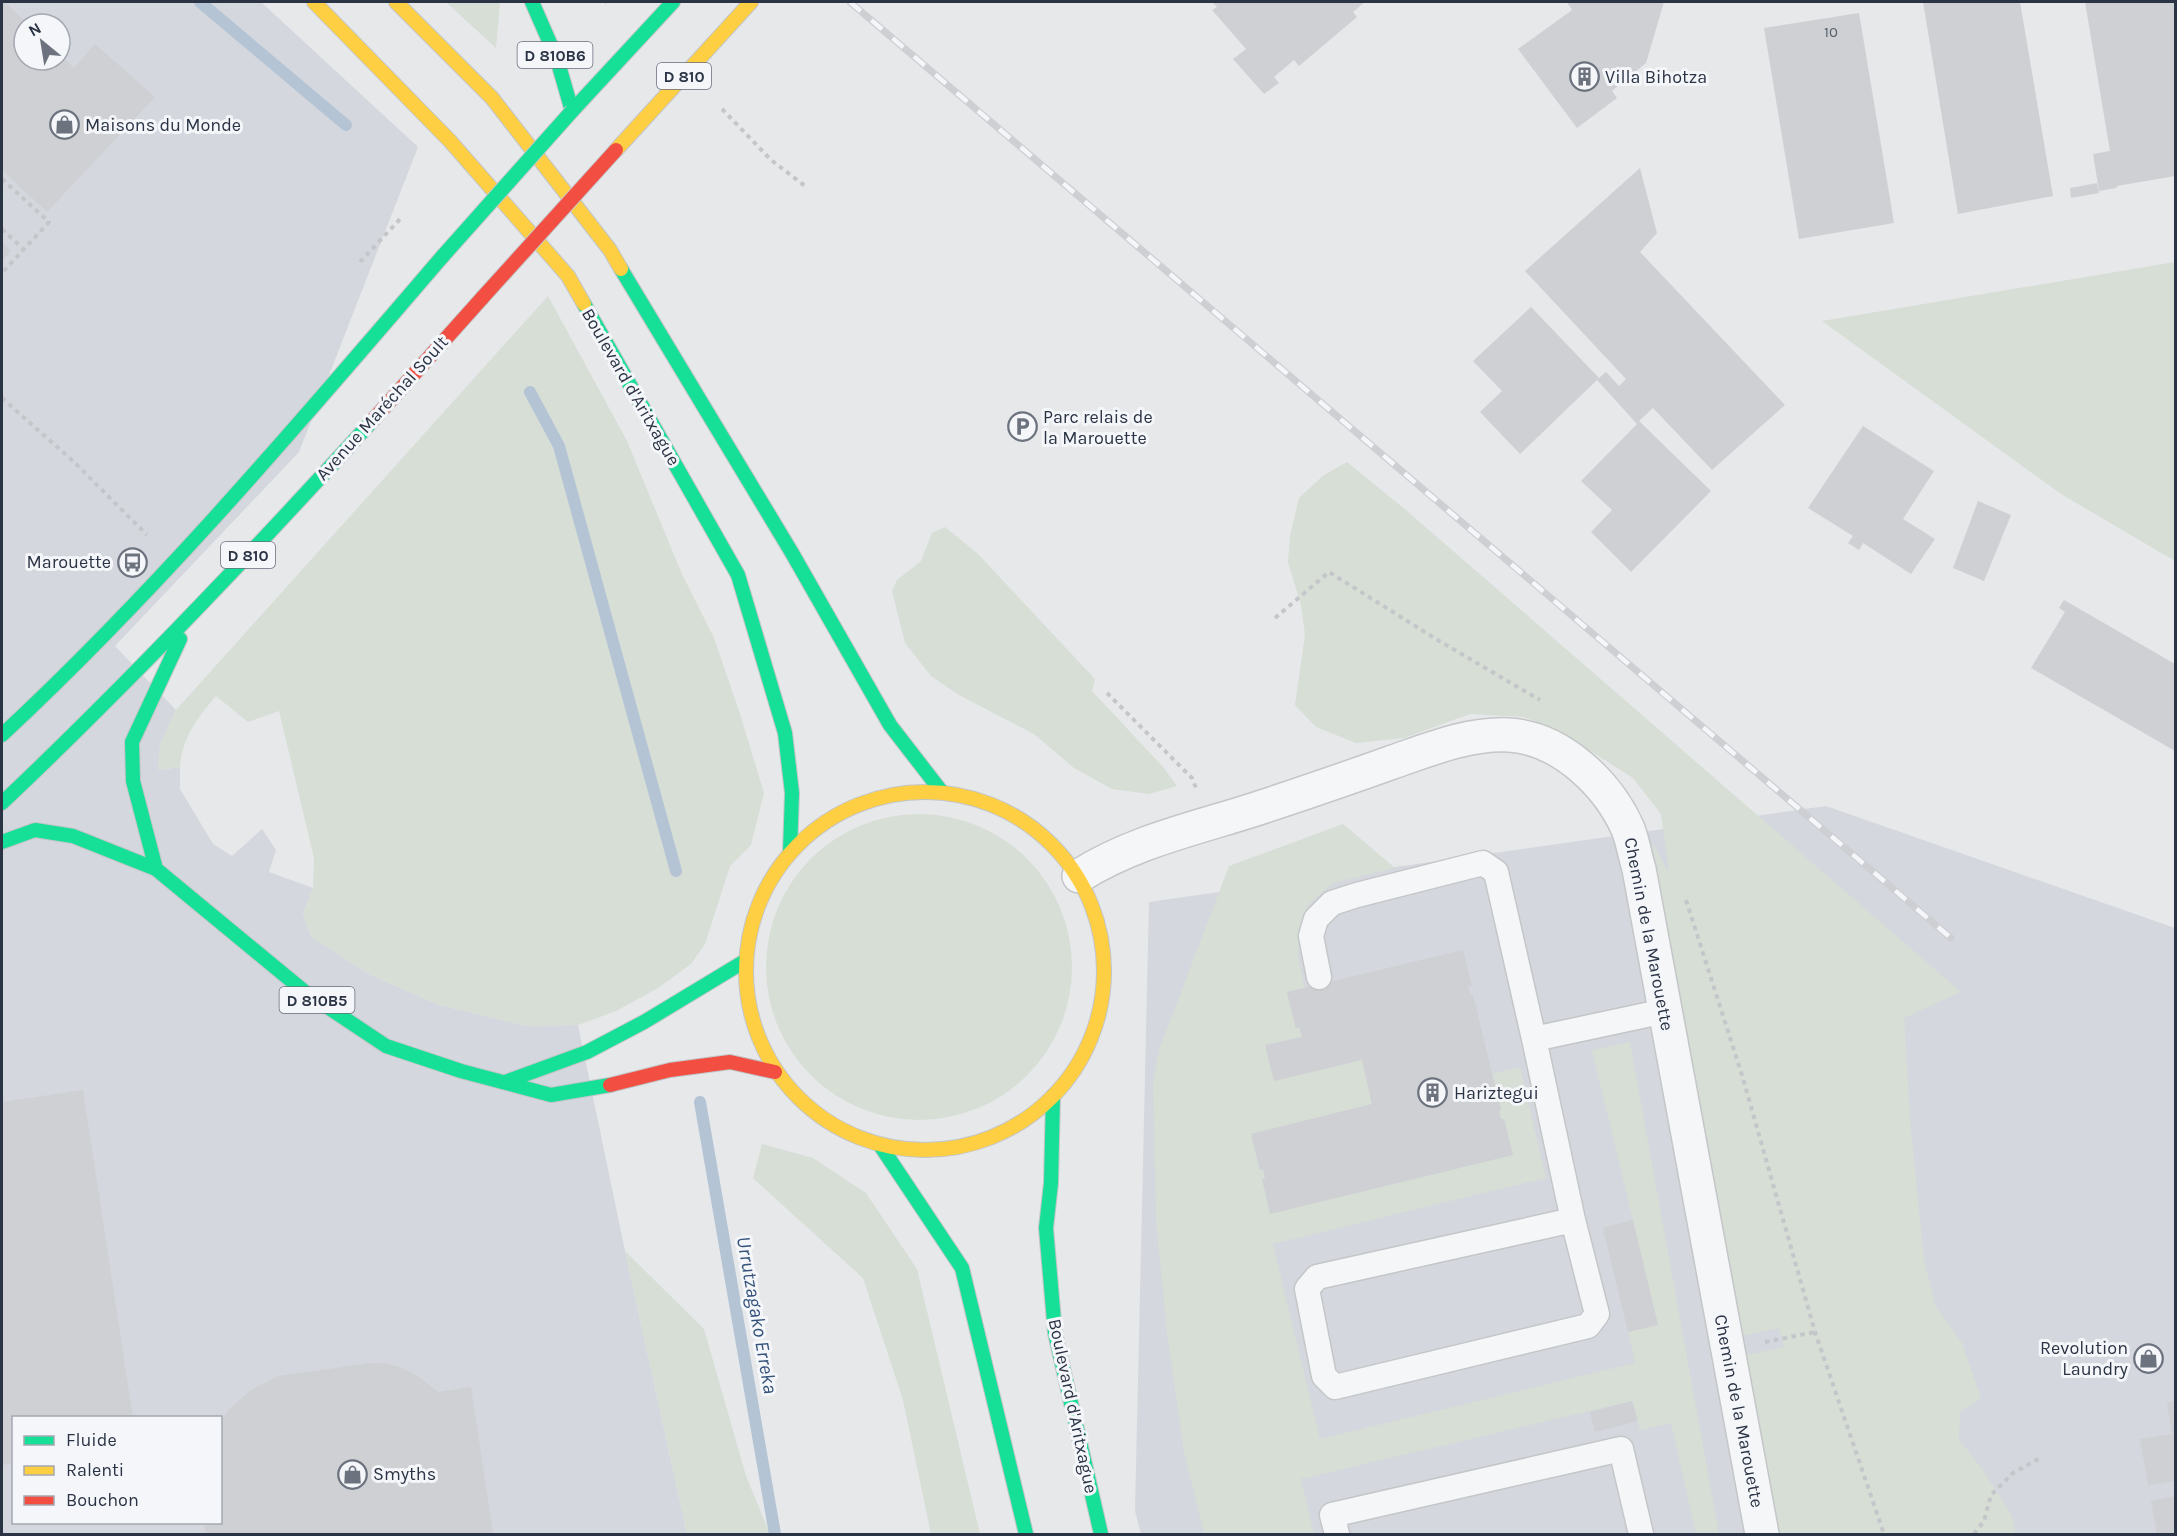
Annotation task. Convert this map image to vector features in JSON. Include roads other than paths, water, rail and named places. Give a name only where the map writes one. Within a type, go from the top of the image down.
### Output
[{"type":"main road","name":"Boulevard d'Aritxague","points":[[314,2],[450,141],[568,276],[738,575],[785,734],[792,793],[790,852]]},
{"type":"main road","points":[[396,2],[492,98],[610,250],[792,552],[863,681],[890,725],[941,791]]},
{"type":"main road","name":"D 810B6","points":[[532,2],[556,59],[573,111]]},
{"type":"main road","name":"D 810","points":[[2,735],[44,696],[235,497],[442,257],[673,2]]},
{"type":"main road","name":"Avenue Maréchal Soult","points":[[2,803],[54,755],[235,571],[751,2]]},
{"type":"main road","points":[[156,869],[133,781],[132,742],[191,616]]},
{"type":"main road","points":[[941,791],[982,800],[1021,817],[1053,843],[1079,876],[1098,918],[1106,963],[1102,1009],[1086,1053],[1060,1090],[1025,1120],[979,1142],[929,1151],[880,1145],[840,1130],[804,1104],[776,1072],[751,1019],[745,961],[752,922],[767,885],[790,852],[821,824],[858,804],[899,793],[941,791]]},
{"type":"main road","name":"D 810B5","points":[[2,842],[34,830],[73,836],[156,869],[305,992],[386,1046],[461,1071],[551,1095],[620,1083],[670,1070],[730,1062],[776,1072]]},
{"type":"main road","points":[[505,1082],[596,1047],[664,1011],[745,961]]},
{"type":"main road","name":"Boulevard d'Aritxague","points":[[1053,1096],[1052,1160],[1046,1228],[1055,1333],[1101,1534]]},
{"type":"main road","points":[[880,1145],[962,1268],[1026,1534]]},
{"type":"street","name":"Chemin de la Marouette","points":[[1079,876],[1103,861],[1146,842],[1253,811],[1456,741],[1510,735],[1534,740],[1570,758],[1588,774],[1606,792],[1619,812],[1629,832],[1639,869],[1762,1534]]},
{"type":"lane","points":[[1319,977],[1311,936],[1316,919],[1332,903],[1482,863],[1496,872],[1573,1220],[1597,1314],[1588,1326],[1335,1387],[1324,1376],[1307,1289],[1317,1278],[1573,1220]]},
{"type":"lane","points":[[1534,1040],[1665,1011]]},
{"type":"lane","points":[[1337,1534],[1332,1515],[1620,1449],[1641,1534]]},
{"type":"waterway","points":[[200,2],[346,125]]},
{"type":"waterway","points":[[530,392],[559,446],[676,871]]},
{"type":"waterway","name":"Urrutzagako Erreka","points":[[700,1102],[775,1534]]},
{"type":"railway","points":[[850,2],[1951,938]]},
{"type":"place","name":"Villa Bihotza","points":[[1584,77]]},
{"type":"place","name":"Maisons du Monde","points":[[64,125]]},
{"type":"place","name":"Parc relais de la Marouette","points":[[1022,427]]},
{"type":"place","name":"Marouette","points":[[132,562]]},
{"type":"place","name":"Hariztegui","points":[[1433,1093]]},
{"type":"place","name":"Revolution Laundry","points":[[2149,1358]]},
{"type":"place","name":"Smyths","points":[[352,1474]]}]
